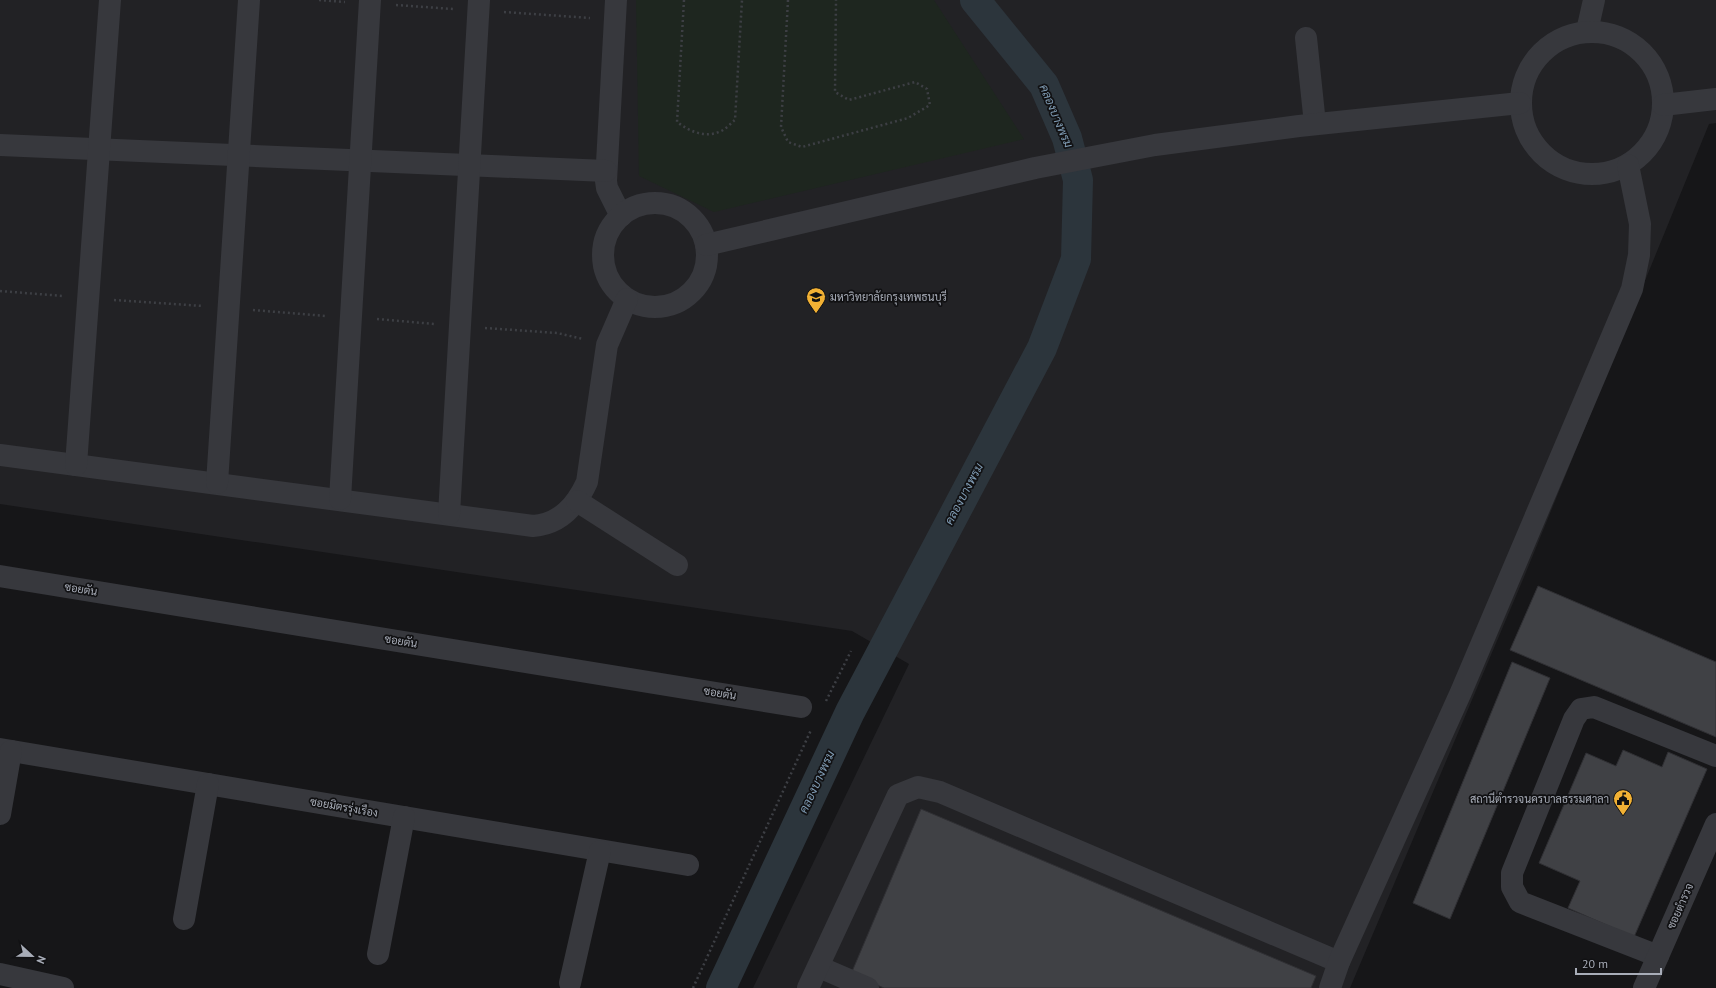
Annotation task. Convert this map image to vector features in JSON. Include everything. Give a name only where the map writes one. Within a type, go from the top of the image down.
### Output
[{"type":"street","points":[[76,465],[110,0]]},
{"type":"street","points":[[217,483],[249,0]]},
{"type":"street","points":[[340,499],[370,0]]},
{"type":"street","points":[[449,514],[480,0]]},
{"type":"street","points":[[616,0],[606,171],[607,188],[621,216]]},
{"type":"street","points":[[1587,30],[1594,0]]},
{"type":"street","points":[[1587,30],[1624,39],[1648,59],[1660,81],[1663,105],[1659,127],[1647,148],[1628,165],[1605,174],[1591,175],[1566,170],[1545,158],[1529,139],[1520,104],[1524,79],[1536,57],[1552,43],[1575,33],[1587,30]]},
{"type":"street","points":[[1306,38],[1315,124]]},
{"type":"street","points":[[1663,105],[1716,99]]},
{"type":"street","points":[[706,245],[1035,168],[1155,146],[1315,124],[1520,104]]},
{"type":"street","points":[[0,145],[606,171]]},
{"type":"street","points":[[1330,988],[1340,962],[1461,692],[1632,289],[1639,255],[1640,224],[1628,165]]},
{"type":"street","points":[[652,203],[670,205],[685,212],[697,224],[705,240],[707,257],[703,274],[695,288],[682,300],[666,306],[649,307],[632,303],[618,293],[608,279],[603,262],[604,245],[610,229],[621,216],[635,207],[652,203]]},
{"type":"street","points":[[0,455],[340,499],[533,526],[542,525],[562,516],[577,501],[587,482],[607,345],[627,299]]},
{"type":"street","points":[[577,501],[677,565]]},
{"type":"street","name":"ซอยตัน","points":[[0,576],[801,707]]},
{"type":"street","points":[[1658,956],[1520,902],[1512,887],[1512,873],[1574,719],[1581,709],[1594,707],[1716,756]]},
{"type":"street","points":[[0,814],[5,750]]},
{"type":"street","name":"ซอยมิตรรุ่งเรือง","points":[[5,750],[688,865]]},
{"type":"street","points":[[184,919],[208,784]]},
{"type":"street","points":[[808,988],[898,795],[918,787],[940,792],[1340,962]]},
{"type":"street","points":[[378,954],[404,817]]},
{"type":"street","name":"ซอยตำรวจ","points":[[1644,988],[1716,824]]},
{"type":"street","points":[[570,983],[600,851]]},
{"type":"street","points":[[819,966],[868,988]]},
{"type":"street","points":[[0,974],[63,988]]},
{"type":"path","points":[[684,0],[678,122],[686,129],[702,135],[720,132],[735,120],[742,0]]},
{"type":"path","points":[[788,0],[781,127],[788,142],[802,147],[908,118],[930,105],[927,89],[915,82],[850,100],[835,92],[836,0]]},
{"type":"path","points":[[0,291],[557,333],[607,345]]},
{"type":"path","points":[[824,705],[851,651]]},
{"type":"path","points":[[693,988],[813,726]]},
{"type":"shaded area","name":"มหาวิทยาลัยกรุงเทพธนบุรี","points":[[0,0],[1716,0],[1716,123],[1709,124],[1524,577],[1350,988],[753,988],[909,664],[852,631],[0,504]]},
{"type":"shaded area","points":[[636,0],[934,0],[1024,139],[714,212],[639,176]]},
{"type":"building","points":[[1538,586],[1716,662],[1716,737],[1510,650]]},
{"type":"building","points":[[1512,662],[1550,678],[1450,919],[1413,903]]},
{"type":"building","name":"สถานีตำรวจนครบาลธรรมศาลา","points":[[1623,750],[1662,767],[1668,752],[1707,769],[1634,937],[1568,908],[1580,881],[1539,863],[1586,753],[1616,766]]},
{"type":"building","points":[[921,809],[1316,976],[1311,988],[884,988],[851,974]]},
{"type":"waterway","name":"คลองบางพรม","points":[[721,988],[850,712],[1042,348],[1076,259],[1078,180],[1067,138],[1044,85],[975,0]]},
{"type":"place","name":"มหาวิทยาลัยกรุงเทพธนบุรี","points":[[816,314]]},
{"type":"place","name":"สถานีตำรวจนครบาลธรรมศาลา","points":[[1623,816]]}]
